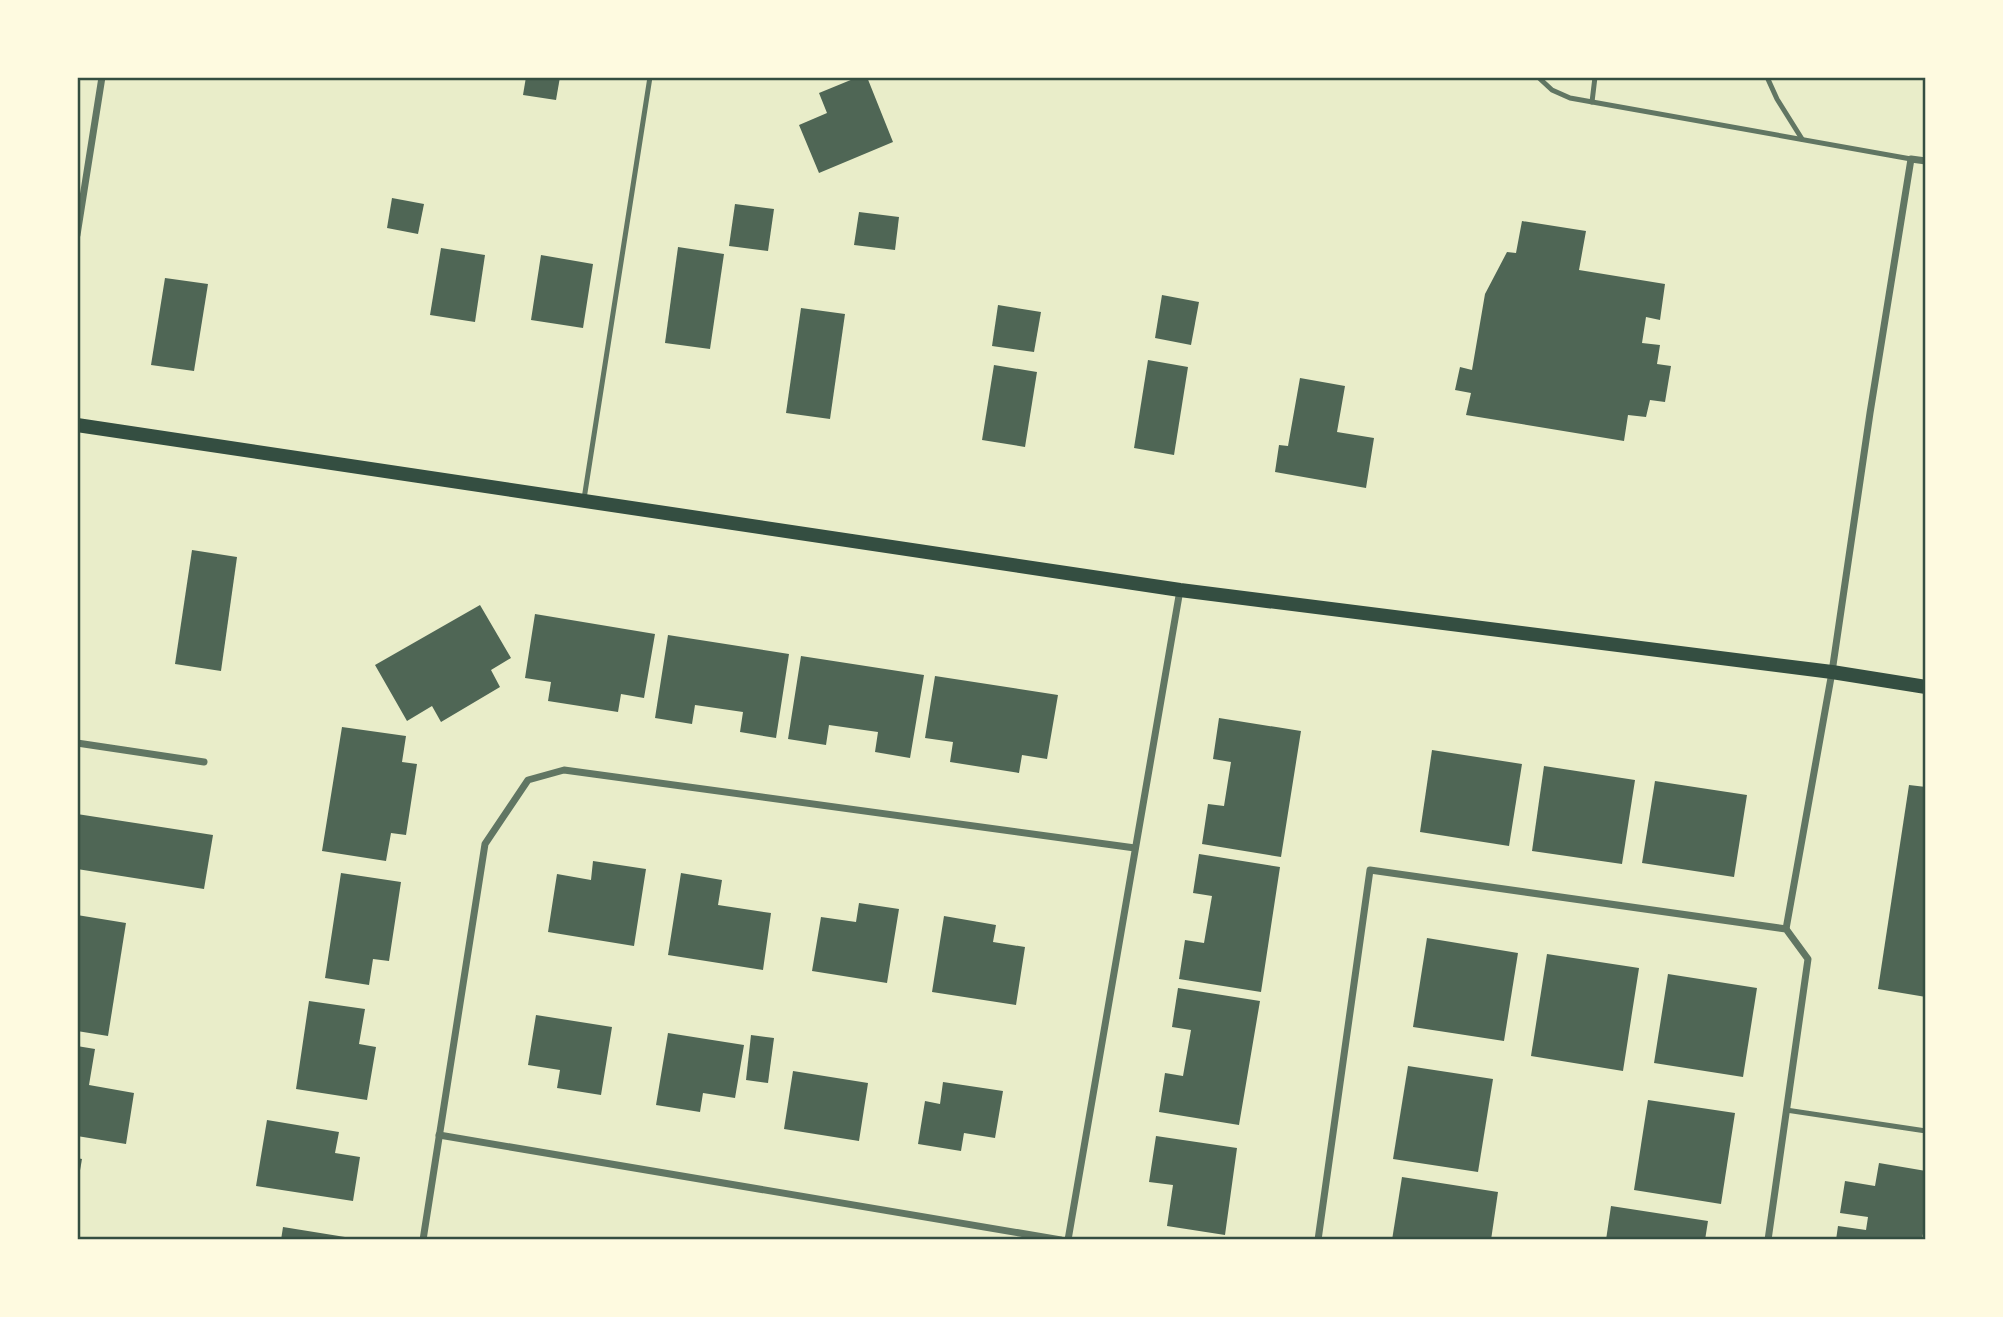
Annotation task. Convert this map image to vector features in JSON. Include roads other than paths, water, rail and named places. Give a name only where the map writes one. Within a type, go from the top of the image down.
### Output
[{"type":"main road","points":[[77,425],[1180,590],[1832,672],[1926,687]]},
{"type":"street","points":[[77,235],[102,77]]},
{"type":"street","points":[[1786,929],[1832,672],[1911,159],[1926,161]]},
{"type":"street","points":[[1068,1240],[1180,590]]},
{"type":"street","points":[[77,743],[204,762]]},
{"type":"street","points":[[423,1240],[485,844],[527,780],[564,770],[1135,848]]},
{"type":"street","points":[[1318,1240],[1370,870],[1786,929],[1808,959],[1768,1240]]},
{"type":"street","points":[[439,1135],[1060,1240]]},
{"type":"lane","points":[[584,500],[650,77]]},
{"type":"lane","points":[[1538,77],[1552,90],[1570,99],[1911,159]]},
{"type":"lane","points":[[1592,102],[1595,77]]},
{"type":"lane","points":[[1767,77],[1777,99],[1802,139]]},
{"type":"lane","points":[[1786,1110],[1926,1131]]}]
